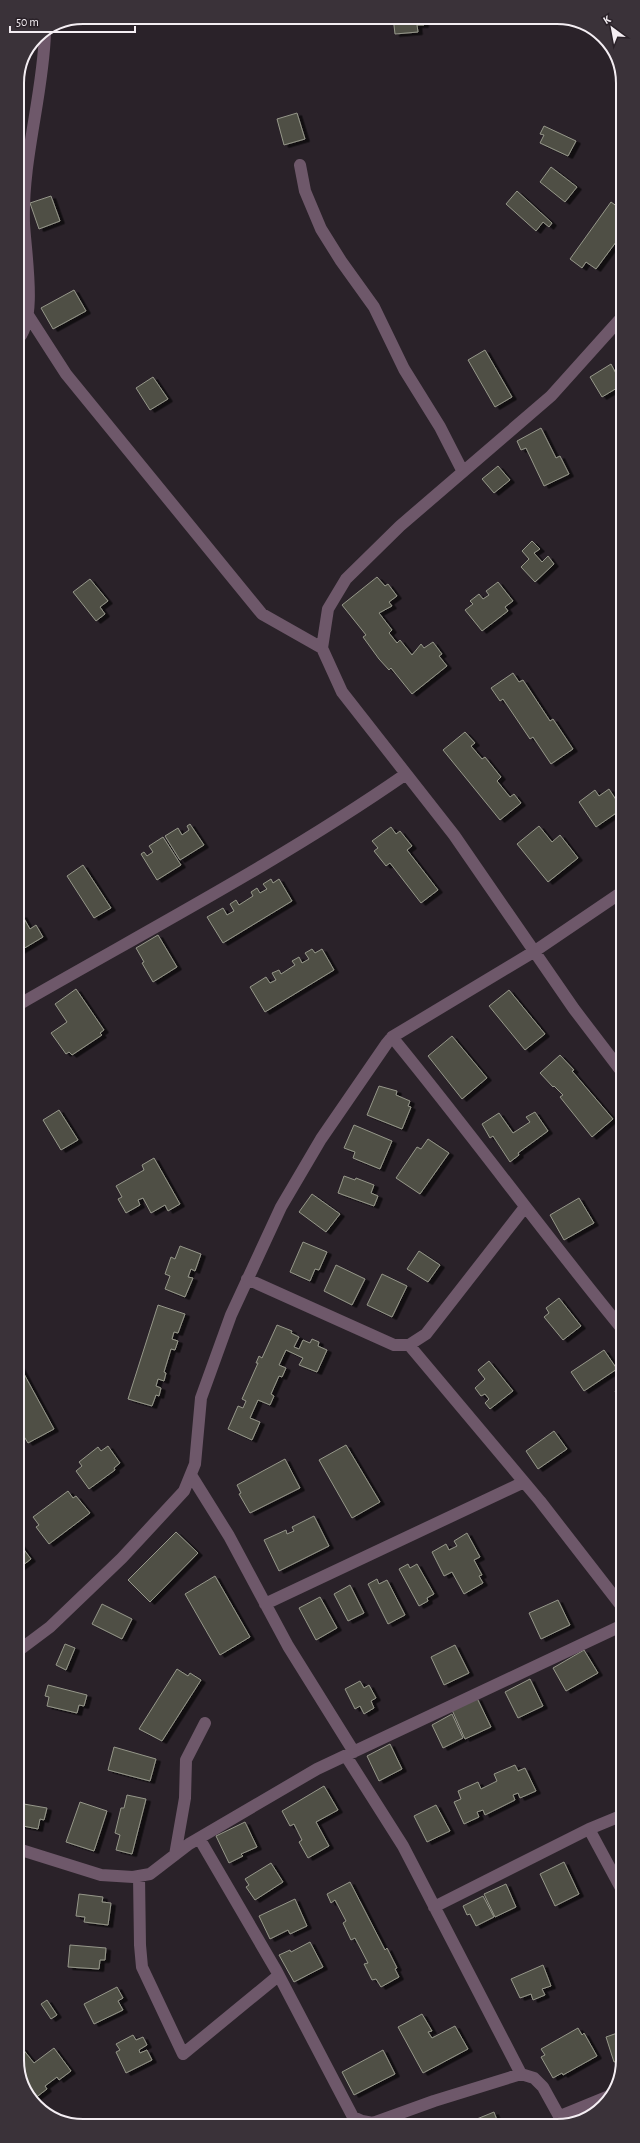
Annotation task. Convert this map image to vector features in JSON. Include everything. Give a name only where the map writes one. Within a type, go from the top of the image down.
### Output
[{"type":"street","points":[[24,332],[26,330],[28,315],[24,221],[26,175],[44,38]]},
{"type":"street","points":[[300,165],[306,192],[321,229],[340,261],[374,307],[404,369],[440,427],[463,472]]},
{"type":"street","points":[[28,315],[66,374],[262,614],[322,648]]},
{"type":"street","points":[[616,323],[551,396],[400,526],[346,579],[328,609],[322,648],[342,692],[454,835],[574,1009],[616,1064]]},
{"type":"street","points":[[24,1002],[289,851],[351,812],[406,774]]},
{"type":"street","points":[[24,1646],[50,1627],[122,1558],[184,1492],[195,1464],[201,1398],[231,1315],[281,1207],[313,1153],[392,1037],[534,951],[616,896]]},
{"type":"street","points":[[392,1037],[452,1111],[525,1207],[616,1321]]},
{"type":"street","points":[[248,1279],[308,1304],[394,1345],[409,1345],[426,1334],[525,1207]]},
{"type":"street","points":[[409,1345],[524,1482],[616,1599]]},
{"type":"street","points":[[191,1475],[229,1536],[288,1646],[403,1846],[521,2074]]},
{"type":"street","points":[[265,1604],[524,1482]]},
{"type":"street","points":[[24,1851],[102,1875],[138,1876],[150,1874],[199,1838],[317,1769],[616,1628]]},
{"type":"street","points":[[175,1855],[185,1798],[186,1760],[205,1723]]},
{"type":"street","points":[[434,1907],[589,1829],[616,1818]]},
{"type":"street","points":[[589,1829],[616,1879]]},
{"type":"street","points":[[199,1838],[278,1976],[346,2106],[353,2117],[358,2119]]},
{"type":"street","points":[[138,1876],[142,1967],[184,2054],[278,1976]]},
{"type":"street","points":[[384,2119],[434,2101],[521,2074],[534,2078],[550,2098],[561,2119]]},
{"type":"street","points":[[565,2118],[599,2101]]},
{"type":"building","points":[[394,24],[424,24],[417,25],[418,32],[395,34]]},
{"type":"building","points":[[297,113],[305,139],[284,145],[277,119]]},
{"type":"building","points":[[544,126],[576,141],[568,156],[540,143],[544,135],[540,134]]},
{"type":"building","points":[[551,167],[577,187],[565,202],[540,182]]},
{"type":"building","points":[[517,191],[552,223],[549,227],[543,222],[536,231],[506,204]]},
{"type":"building","points":[[51,196],[60,221],[39,229],[30,203]]},
{"type":"building","points":[[611,202],[616,206],[616,242],[596,269],[586,262],[582,268],[570,259]]},
{"type":"building","points":[[74,290],[86,311],[53,329],[41,308]]},
{"type":"building","points":[[485,350],[512,397],[495,407],[468,360]]},
{"type":"building","points":[[611,364],[616,374],[616,389],[602,397],[590,377]]},
{"type":"building","points":[[153,377],[168,399],[150,410],[136,388]]},
{"type":"building","points":[[541,428],[556,458],[560,456],[569,474],[544,486],[526,448],[521,450],[517,441]]},
{"type":"building","points":[[498,466],[510,480],[494,493],[482,479]]},
{"type":"building","points":[[532,541],[540,549],[534,553],[542,562],[548,556],[554,564],[535,582],[521,567],[529,559],[522,551]]},
{"type":"building","points":[[377,577],[385,586],[388,584],[397,596],[389,602],[392,606],[379,613],[392,630],[389,633],[397,643],[400,640],[412,655],[421,644],[424,648],[433,642],[442,654],[439,656],[447,666],[412,694],[391,668],[389,670],[379,659],[363,637],[366,635],[342,605]]},
{"type":"building","points":[[90,579],[108,601],[100,607],[105,614],[96,621],[73,592]]},
{"type":"building","points":[[498,582],[513,601],[505,607],[508,611],[482,631],[465,610],[473,604],[470,601],[479,594],[483,599],[489,595],[486,591]]},
{"type":"building","points":[[513,673],[519,682],[523,680],[550,721],[553,719],[573,749],[551,764],[533,737],[530,739],[503,699],[500,701],[491,688]]},
{"type":"building","points":[[465,732],[475,743],[471,746],[482,759],[485,757],[501,777],[497,781],[510,797],[514,794],[521,803],[500,820],[443,750]]},
{"type":"building","points":[[609,789],[616,800],[616,813],[596,827],[579,802],[595,790],[599,796]]},
{"type":"building","points":[[190,824],[204,845],[180,860],[165,836],[178,828],[182,835],[189,830],[187,826]]},
{"type":"building","points":[[539,826],[552,842],[560,835],[578,858],[548,882],[517,844]]},
{"type":"building","points":[[391,827],[396,834],[400,831],[412,846],[407,850],[438,890],[421,903],[390,863],[386,866],[374,851],[378,848],[372,841]]},
{"type":"building","points":[[163,837],[181,865],[157,880],[141,854],[144,852],[147,856],[153,852],[149,846]]},
{"type":"building","points":[[83,865],[111,908],[94,918],[67,876]]},
{"type":"building","points":[[271,879],[273,883],[279,879],[292,901],[223,943],[207,917],[223,908],[227,915],[234,911],[230,904],[236,900],[239,905],[253,896],[251,892],[257,888],[260,893],[267,889],[263,884]]},
{"type":"building","points":[[24,918],[30,929],[36,925],[43,937],[24,948]]},
{"type":"building","points":[[158,935],[177,967],[153,982],[142,963],[144,962],[136,948]]},
{"type":"building","points":[[312,949],[315,953],[322,949],[334,970],[265,1012],[250,987],[266,977],[270,983],[276,980],[272,973],[279,970],[281,974],[295,965],[292,961],[299,957],[302,963],[309,959],[305,953]]},
{"type":"building","points":[[76,989],[104,1030],[100,1033],[102,1035],[72,1055],[69,1052],[66,1054],[51,1033],[67,1022],[55,1004]]},
{"type":"building","points":[[509,990],[545,1034],[525,1050],[489,1006]]},
{"type":"building","points":[[452,1036],[487,1078],[462,1099],[428,1056]]},
{"type":"building","points":[[560,1055],[574,1070],[572,1071],[613,1119],[592,1137],[560,1097],[563,1095],[540,1073]]},
{"type":"building","points":[[379,1086],[397,1091],[396,1095],[410,1101],[408,1106],[411,1107],[402,1129],[367,1115]]},
{"type":"building","points":[[59,1110],[78,1140],[61,1150],[43,1120]]},
{"type":"building","points":[[535,1112],[548,1131],[518,1153],[519,1155],[510,1162],[493,1136],[490,1138],[482,1124],[499,1113],[513,1133],[530,1122],[526,1117]]},
{"type":"building","points":[[354,1125],[392,1141],[380,1169],[353,1158],[355,1152],[344,1148]]},
{"type":"building","points":[[428,1139],[449,1153],[420,1194],[396,1178],[417,1147],[421,1149]]},
{"type":"building","points":[[154,1158],[180,1204],[168,1211],[165,1205],[151,1213],[143,1198],[138,1200],[140,1205],[126,1213],[118,1199],[122,1197],[116,1186],[144,1170],[142,1165]]},
{"type":"building","points":[[344,1176],[355,1180],[356,1178],[374,1185],[371,1193],[378,1196],[374,1206],[338,1193]]},
{"type":"building","points":[[312,1194],[340,1214],[326,1232],[299,1212]]},
{"type":"building","points":[[579,1198],[594,1223],[564,1240],[550,1215]]},
{"type":"building","points":[[303,1242],[327,1252],[319,1270],[315,1269],[310,1281],[290,1272]]},
{"type":"building","points":[[180,1246],[201,1254],[195,1271],[191,1269],[188,1277],[193,1278],[185,1297],[165,1289],[170,1276],[165,1274],[171,1257],[175,1259]]},
{"type":"building","points":[[419,1251],[440,1265],[428,1282],[407,1269]]},
{"type":"building","points":[[336,1265],[365,1279],[352,1305],[324,1291]]},
{"type":"building","points":[[382,1274],[407,1286],[392,1317],[367,1305]]},
{"type":"building","points":[[559,1298],[581,1326],[563,1340],[544,1317],[549,1313],[546,1308]]},
{"type":"building","points":[[158,1305],[185,1314],[178,1333],[174,1332],[172,1339],[178,1341],[175,1350],[171,1349],[164,1372],[166,1373],[164,1381],[158,1379],[156,1386],[161,1388],[159,1396],[156,1395],[152,1406],[128,1399]]},
{"type":"building","points":[[277,1325],[292,1331],[291,1333],[299,1337],[294,1347],[299,1349],[303,1340],[310,1343],[312,1339],[319,1342],[318,1346],[327,1350],[317,1372],[299,1365],[303,1358],[286,1350],[279,1365],[286,1368],[282,1377],[279,1376],[271,1394],[274,1396],[270,1405],[258,1400],[250,1418],[260,1422],[252,1440],[228,1429],[238,1406],[243,1408],[246,1401],[242,1399],[258,1363],[256,1363],[259,1356],[262,1358]]},
{"type":"building","points":[[604,1350],[616,1368],[616,1370],[584,1391],[571,1372]]},
{"type":"building","points":[[489,1361],[513,1391],[490,1409],[485,1403],[489,1399],[485,1394],[481,1396],[475,1388],[485,1379],[478,1370]]},
{"type":"building","points":[[24,1374],[54,1429],[28,1443],[24,1436]]},
{"type":"building","points":[[554,1431],[567,1449],[538,1469],[526,1451]]},
{"type":"building","points":[[346,1445],[380,1502],[352,1518],[319,1460]]},
{"type":"building","points":[[108,1446],[120,1463],[114,1468],[115,1470],[89,1489],[76,1471],[82,1466],[79,1462],[98,1447],[101,1451]]},
{"type":"building","points":[[285,1459],[300,1488],[250,1513],[239,1494],[241,1493],[237,1485]]},
{"type":"building","points":[[68,1491],[73,1498],[76,1496],[90,1513],[49,1544],[36,1527],[39,1525],[33,1517]]},
{"type":"building","points":[[314,1516],[329,1546],[279,1571],[264,1540],[286,1530],[287,1534],[294,1531],[292,1527]]},
{"type":"building","points":[[176,1532],[198,1553],[150,1602],[128,1580]]},
{"type":"building","points":[[467,1533],[480,1557],[474,1560],[482,1575],[479,1576],[483,1583],[464,1594],[452,1572],[444,1576],[432,1552],[446,1544],[449,1550],[457,1546],[454,1541]]},
{"type":"building","points":[[24,1550],[31,1559],[24,1564]]},
{"type":"building","points":[[408,1564],[410,1568],[417,1564],[434,1594],[427,1598],[428,1601],[419,1606],[399,1569]]},
{"type":"building","points":[[215,1576],[250,1637],[220,1655],[185,1594]]},
{"type":"building","points":[[377,1579],[379,1584],[387,1580],[405,1615],[388,1624],[368,1584]]},
{"type":"building","points":[[350,1585],[364,1613],[348,1621],[334,1594]]},
{"type":"building","points":[[320,1597],[337,1628],[316,1640],[299,1608]]},
{"type":"building","points":[[558,1600],[570,1625],[541,1639],[529,1613]]},
{"type":"building","points":[[102,1604],[132,1619],[122,1639],[92,1624]]},
{"type":"building","points":[[65,1644],[75,1648],[66,1670],[56,1665]]},
{"type":"building","points":[[455,1645],[469,1673],[444,1685],[431,1657]]},
{"type":"building","points":[[584,1650],[598,1673],[566,1691],[553,1668]]},
{"type":"building","points":[[177,1669],[188,1676],[190,1673],[201,1680],[162,1741],[139,1729]]},
{"type":"building","points":[[530,1679],[543,1706],[518,1718],[505,1692]]},
{"type":"building","points":[[360,1681],[364,1688],[369,1685],[376,1698],[371,1701],[374,1708],[364,1714],[360,1706],[355,1709],[345,1689]]},
{"type":"building","points":[[48,1685],[87,1695],[84,1706],[79,1705],[77,1713],[47,1706],[49,1697],[45,1696]]},
{"type":"building","points":[[477,1698],[491,1727],[465,1739],[452,1710]]},
{"type":"building","points":[[452,1714],[463,1738],[443,1748],[432,1725]]},
{"type":"building","points":[[390,1744],[402,1769],[379,1781],[367,1756]]},
{"type":"building","points":[[114,1747],[156,1759],[150,1781],[108,1770]]},
{"type":"building","points":[[515,1765],[518,1771],[525,1768],[536,1791],[520,1798],[518,1793],[513,1795],[515,1800],[485,1815],[483,1810],[477,1812],[479,1817],[464,1824],[454,1802],[461,1799],[458,1791],[478,1782],[481,1789],[497,1781],[494,1774]]},
{"type":"building","points":[[324,1786],[338,1810],[316,1822],[329,1846],[308,1858],[299,1842],[302,1840],[294,1824],[290,1826],[282,1811]]},
{"type":"building","points":[[127,1795],[146,1799],[132,1854],[116,1850],[120,1835],[115,1833],[121,1808],[124,1808]]},
{"type":"building","points":[[80,1802],[107,1811],[94,1851],[66,1842]]},
{"type":"building","points":[[24,1804],[47,1808],[44,1820],[40,1819],[38,1829],[24,1826]]},
{"type":"building","points":[[436,1805],[450,1831],[427,1842],[414,1816]]},
{"type":"building","points":[[245,1822],[257,1847],[241,1854],[243,1856],[229,1863],[216,1836]]},
{"type":"building","points":[[564,1862],[579,1894],[555,1906],[540,1874]]},
{"type":"building","points":[[271,1863],[283,1882],[255,1900],[246,1887],[249,1885],[245,1879]]},
{"type":"building","points":[[350,1882],[385,1950],[387,1948],[397,1968],[395,1969],[399,1977],[381,1987],[376,1979],[372,1980],[364,1964],[368,1963],[355,1938],[351,1940],[343,1923],[346,1921],[335,1900],[331,1903],[327,1894]]},
{"type":"building","points":[[506,1884],[516,1907],[495,1917],[484,1894]]},
{"type":"building","points":[[79,1894],[103,1897],[102,1902],[111,1903],[108,1925],[84,1922],[85,1917],[76,1916]]},
{"type":"building","points":[[483,1896],[494,1917],[476,1926],[470,1914],[467,1915],[463,1906]]},
{"type":"building","points":[[295,1899],[307,1926],[290,1934],[288,1930],[270,1939],[259,1916]]},
{"type":"building","points":[[310,1942],[323,1967],[294,1982],[279,1955],[290,1950],[291,1952]]},
{"type":"building","points":[[70,1945],[106,1948],[105,1960],[100,1960],[99,1969],[68,1967]]},
{"type":"building","points":[[543,1965],[551,1986],[542,1989],[545,1995],[533,2000],[531,1994],[520,1998],[511,1979]]},
{"type":"building","points":[[117,1987],[123,1998],[118,2001],[123,2010],[94,2024],[84,2004]]},
{"type":"building","points":[[47,2000],[57,2015],[51,2019],[41,2004]]},
{"type":"building","points":[[422,2014],[432,2031],[428,2032],[432,2038],[455,2026],[468,2049],[423,2073],[398,2027]]},
{"type":"building","points":[[578,2028],[582,2035],[584,2033],[597,2056],[563,2075],[562,2073],[553,2078],[541,2057],[545,2055],[541,2049]]},
{"type":"building","points":[[616,2033],[616,2062],[614,2062],[606,2037]]},
{"type":"building","points":[[133,2035],[136,2040],[143,2037],[147,2045],[139,2050],[140,2053],[147,2050],[152,2060],[126,2073],[116,2052],[120,2050],[116,2044]]},
{"type":"building","points":[[54,2048],[71,2071],[59,2080],[57,2077],[45,2086],[47,2089],[37,2096],[32,2089],[25,2071],[24,2050],[34,2063]]},
{"type":"building","points":[[383,2050],[395,2074],[354,2095],[342,2072]]},
{"type":"building","points":[[494,2112],[497,2119],[477,2119]]}]
